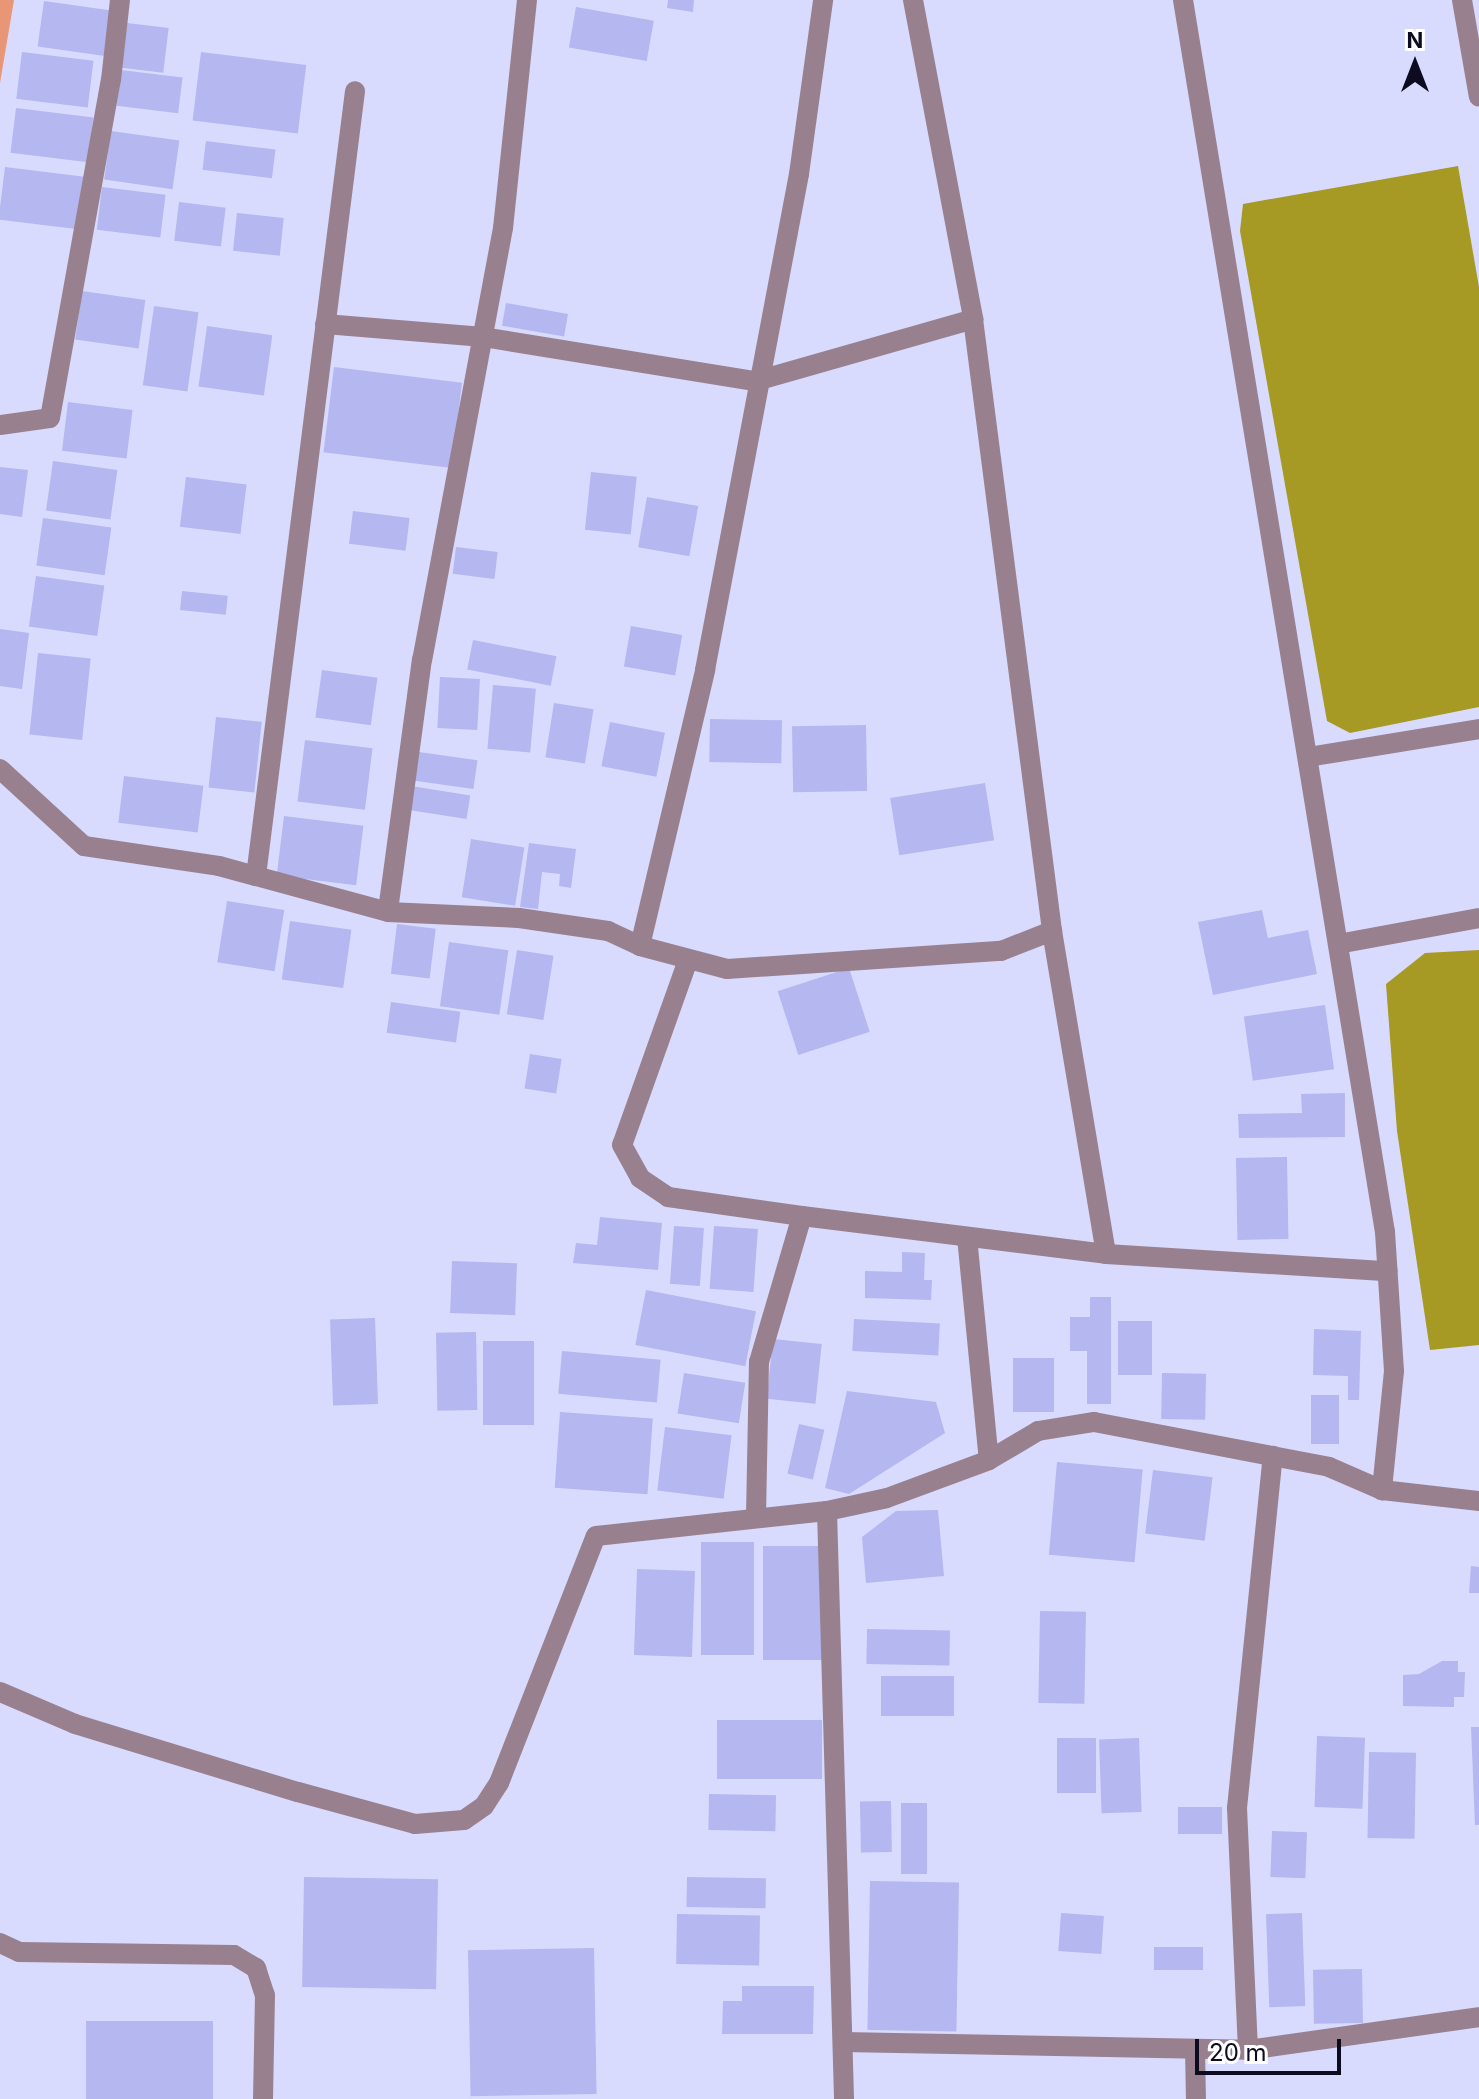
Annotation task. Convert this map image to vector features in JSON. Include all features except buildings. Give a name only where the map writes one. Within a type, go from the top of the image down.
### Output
[{"type":"street","points":[[0,425],[50,418],[111,80],[120,0]]},
{"type":"street","points":[[388,912],[422,659],[503,228],[527,0]]},
{"type":"street","points":[[640,946],[705,670],[799,174],[823,0]]},
{"type":"street","points":[[913,0],[973,319],[1052,931],[1106,1254]]},
{"type":"street","points":[[1183,0],[1385,1232],[1394,1371],[1382,1490]]},
{"type":"street","points":[[1462,0],[1479,97]]},
{"type":"street","points":[[256,876],[355,91]]},
{"type":"street","points":[[325,324],[483,337],[756,381],[760,377],[973,319]]},
{"type":"street","points":[[1308,757],[1479,729]]},
{"type":"street","points":[[4,771],[84,846],[219,866],[388,912],[519,918],[608,931],[640,946],[727,969],[865,963],[1001,951],[1052,931]]},
{"type":"street","points":[[1338,944],[1479,918]]},
{"type":"street","points":[[688,960],[622,1145],[640,1178],[668,1197],[1106,1254],[1387,1271]]},
{"type":"street","points":[[756,1517],[759,1362],[802,1216]]},
{"type":"street","points":[[967,1237],[989,1460]]},
{"type":"street","points":[[0,1692],[75,1724],[298,1792],[415,1824],[464,1820],[484,1806],[499,1783],[596,1536],[827,1511],[887,1498],[989,1460],[1038,1431],[1094,1422],[1329,1467],[1382,1490],[1479,1501]]},
{"type":"street","points":[[1248,2050],[1237,1808],[1273,1456]]},
{"type":"street","points":[[827,1511],[844,2099]]},
{"type":"street","points":[[0,1943],[19,1952],[234,1955],[256,1968],[265,1995],[263,2099]]},
{"type":"street","points":[[843,2042],[1248,2050],[1479,2017]]},
{"type":"street","points":[[1195,2049],[1196,2099]]},
{"type":"shaded area","points":[[0,0],[14,0],[0,83]]},
{"type":"shaded area","points":[[1458,166],[1479,287],[1479,707],[1350,733],[1327,721],[1240,231],[1243,204]]},
{"type":"shaded area","points":[[1479,950],[1479,1345],[1430,1350],[1397,1131],[1386,984],[1425,953]]}]
